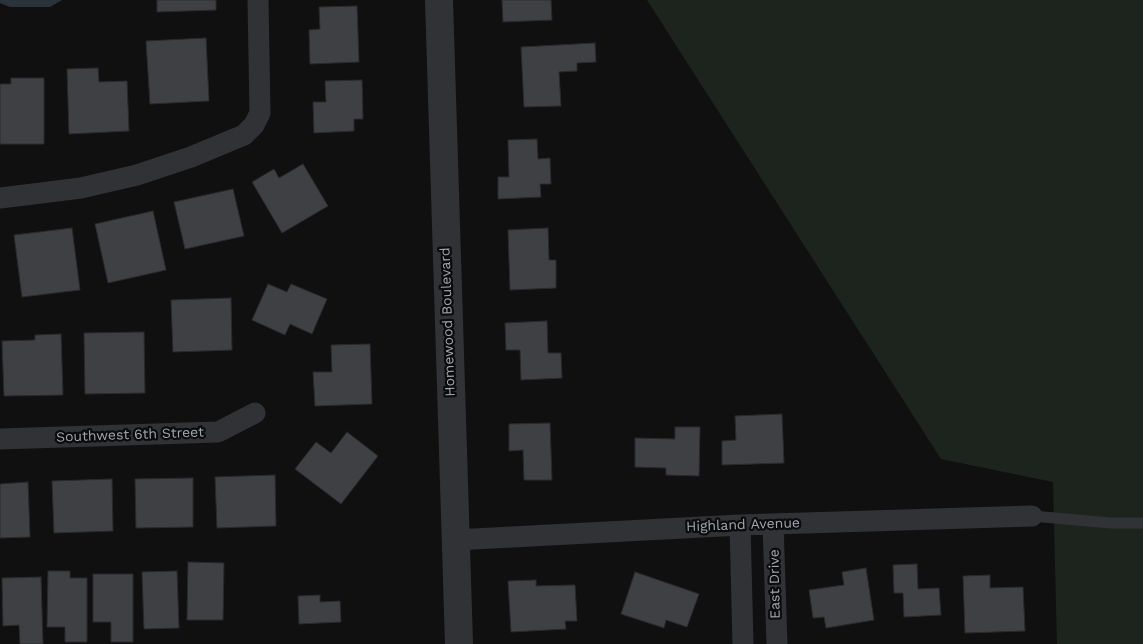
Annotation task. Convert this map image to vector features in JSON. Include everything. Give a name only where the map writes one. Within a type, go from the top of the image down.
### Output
[{"type":"street","points":[[0,198],[81,188],[137,175],[244,135],[254,125],[260,113],[258,0]]},
{"type":"street","name":"Homewood Boulevard","points":[[439,0],[459,644]]},
{"type":"street","name":"Southwest 6th Street","points":[[0,439],[218,432],[255,413]]},
{"type":"street","name":"Highland Avenue","points":[[455,540],[740,525],[1032,516]]},
{"type":"street","name":"East Drive","points":[[773,524],[776,644]]},
{"type":"street","points":[[740,525],[743,644]]},
{"type":"lane","points":[[1032,516],[1111,523],[1143,523]]},
{"type":"shaded area","points":[[0,0],[62,0],[50,7],[10,7],[0,3]]},
{"type":"shaded area","points":[[647,0],[1143,0],[1143,644],[1057,644],[1053,482],[941,459]]},
{"type":"building","points":[[157,0],[216,0],[216,10],[157,12]]},
{"type":"building","points":[[502,0],[551,0],[552,20],[503,22]]},
{"type":"building","points":[[357,6],[359,62],[310,64],[309,30],[320,29],[319,7]]},
{"type":"building","points":[[206,38],[209,101],[150,104],[146,41]]},
{"type":"building","points":[[595,43],[596,62],[577,63],[577,71],[559,72],[561,106],[524,107],[521,47]]},
{"type":"building","points":[[98,68],[99,82],[127,81],[129,131],[69,134],[67,69]]},
{"type":"building","points":[[11,78],[44,78],[44,144],[0,144],[0,84],[11,84]]},
{"type":"building","points":[[362,80],[363,119],[354,119],[354,131],[314,133],[313,102],[326,102],[325,81]]},
{"type":"building","points":[[537,139],[538,159],[550,158],[551,184],[540,184],[541,197],[498,199],[498,177],[509,177],[508,140]]},
{"type":"building","points":[[303,164],[328,206],[282,233],[252,182],[274,169],[279,178]]},
{"type":"building","points":[[233,189],[244,236],[185,249],[174,202]]},
{"type":"building","points":[[153,211],[166,270],[108,283],[95,224]]},
{"type":"building","points":[[72,228],[80,290],[22,297],[14,235]]},
{"type":"building","points":[[548,228],[549,260],[556,260],[556,288],[510,290],[508,230]]},
{"type":"building","points":[[268,284],[287,292],[291,284],[327,299],[312,334],[290,324],[285,335],[252,320]]},
{"type":"building","points":[[231,298],[232,350],[173,352],[171,300]]},
{"type":"building","points":[[547,321],[548,353],[561,353],[562,378],[521,380],[520,350],[506,350],[505,323]]},
{"type":"building","points":[[144,332],[145,393],[85,394],[84,333]]},
{"type":"building","points":[[61,334],[63,395],[4,396],[2,341],[35,340],[35,335]]},
{"type":"building","points":[[370,344],[372,404],[315,406],[313,372],[332,372],[331,345]]},
{"type":"building","points":[[782,414],[784,463],[722,465],[722,441],[736,440],[735,416]]},
{"type":"building","points":[[550,423],[552,480],[524,480],[523,450],[509,451],[509,424]]},
{"type":"building","points":[[675,427],[700,427],[699,476],[666,475],[666,468],[635,467],[635,438],[675,439]]},
{"type":"building","points":[[347,432],[378,456],[341,504],[295,469],[316,442],[331,453]]},
{"type":"building","points":[[275,475],[276,526],[217,528],[215,477]]},
{"type":"building","points":[[193,478],[193,527],[136,528],[135,479]]},
{"type":"building","points":[[112,479],[113,531],[54,533],[52,481]]},
{"type":"building","points":[[28,482],[30,537],[0,538],[0,484]]},
{"type":"building","points":[[188,562],[224,563],[223,620],[187,620]]},
{"type":"building","points":[[917,564],[918,589],[939,588],[941,615],[904,617],[903,593],[894,593],[893,565]]},
{"type":"building","points":[[866,568],[874,620],[826,628],[824,617],[813,618],[809,590],[844,585],[842,572]]},
{"type":"building","points":[[48,571],[70,571],[70,578],[87,578],[87,642],[65,642],[65,627],[47,627]]},
{"type":"building","points":[[177,571],[179,628],[144,629],[142,572]]},
{"type":"building","points":[[635,572],[699,594],[687,627],[666,620],[664,628],[621,614]]},
{"type":"building","points":[[93,574],[133,574],[133,642],[111,642],[111,622],[93,622]]},
{"type":"building","points":[[990,575],[990,588],[1023,587],[1025,631],[965,633],[963,576]]},
{"type":"building","points":[[41,577],[43,644],[20,644],[19,625],[3,626],[2,578]]},
{"type":"building","points":[[536,580],[536,586],[575,585],[577,621],[565,621],[566,629],[511,632],[508,581]]},
{"type":"building","points":[[320,595],[320,602],[340,601],[341,622],[299,624],[298,596]]}]
